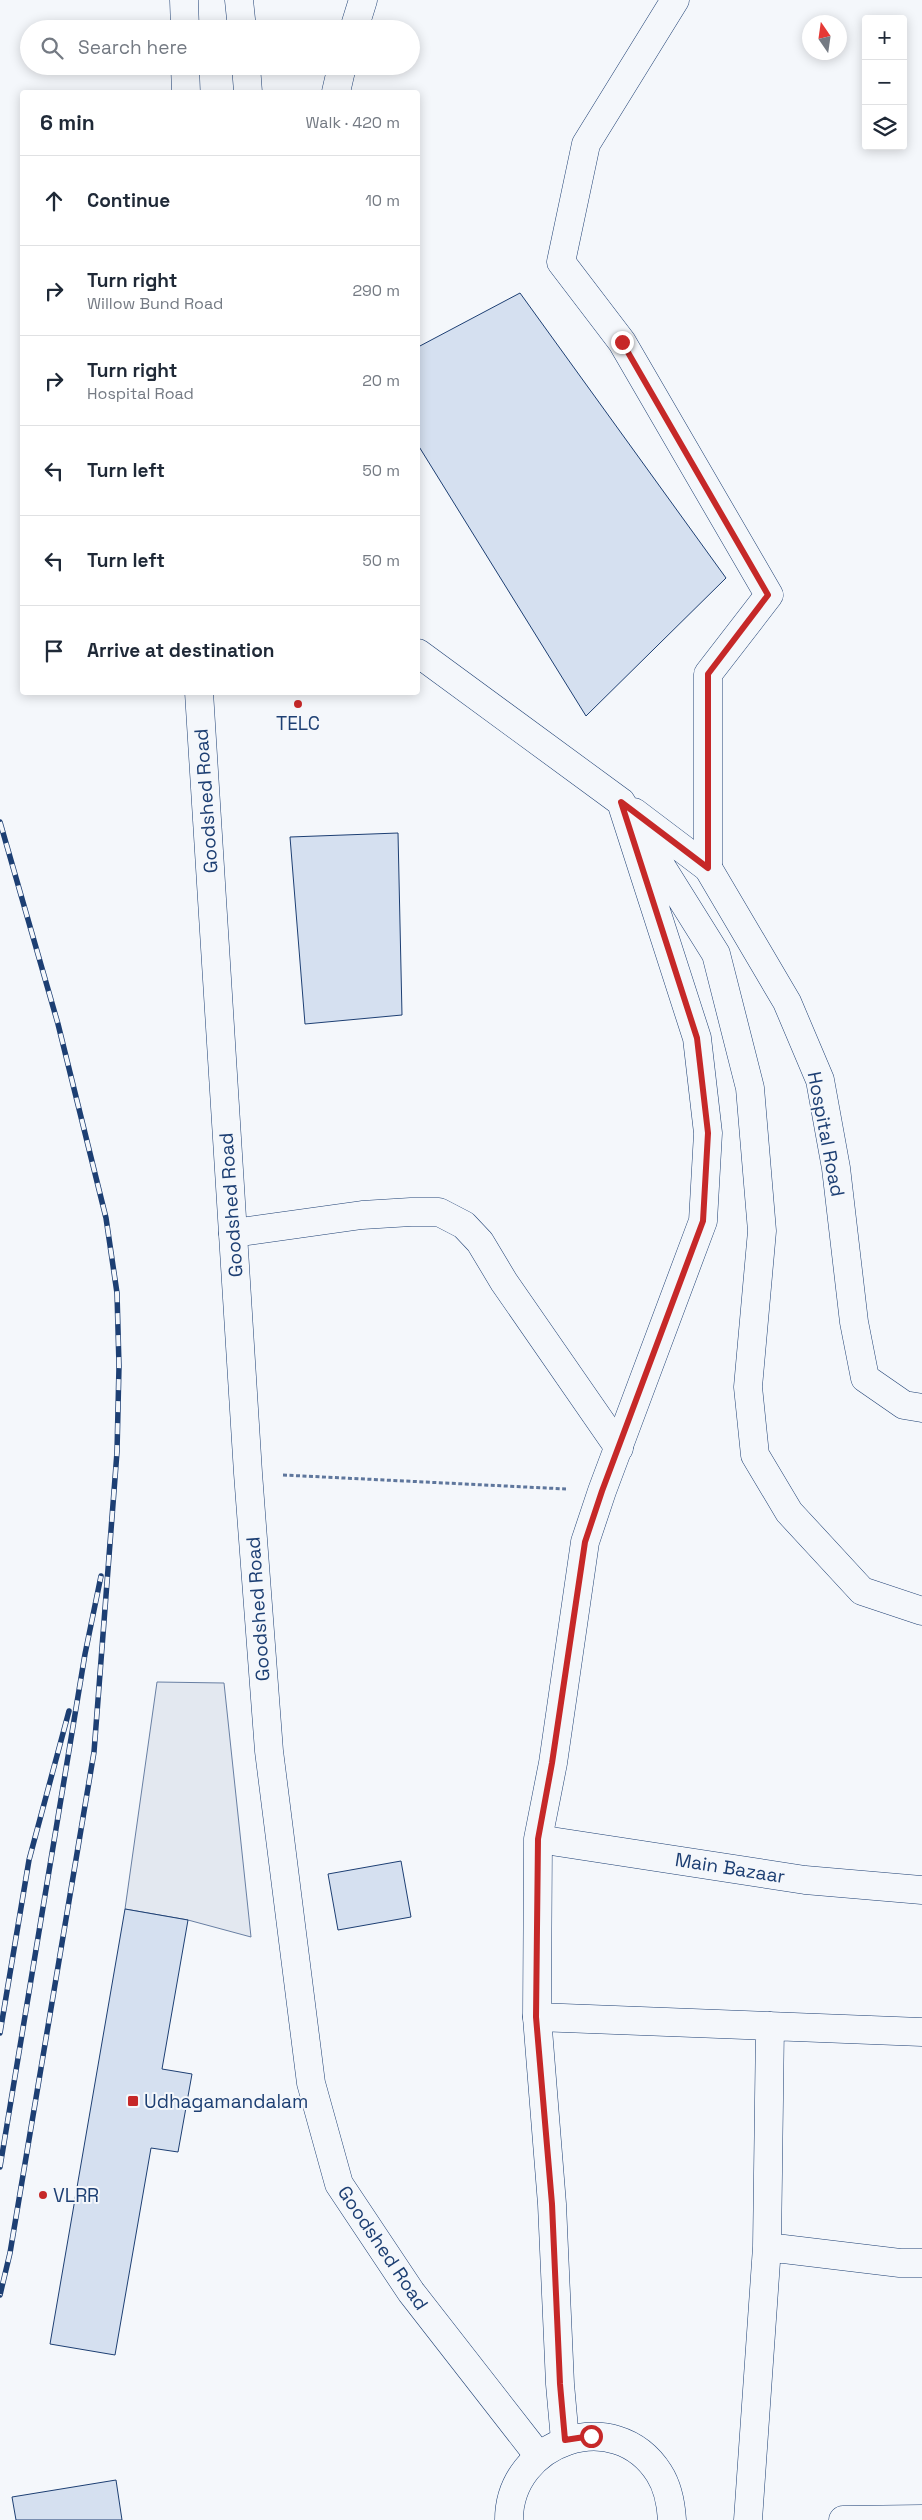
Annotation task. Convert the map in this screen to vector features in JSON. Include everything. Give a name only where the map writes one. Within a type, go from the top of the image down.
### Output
[{"type":"street","points":[[184,0],[185,20]]},
{"type":"street","points":[[239,0],[241,20]]},
{"type":"street","points":[[357,20],[363,0]]},
{"type":"street","points":[[675,0],[586,144],[561,262],[622,342],[768,595],[708,674],[708,868]]},
{"type":"street","points":[[186,75],[186,90]]},
{"type":"street","points":[[247,75],[248,90]]},
{"type":"street","points":[[336,90],[340,75]]},
{"type":"street","name":"Hospital Road","points":[[420,654],[708,868],[787,1002],[820,1080],[836,1168],[854,1322],[865,1378],[904,1405],[922,1408]]},
{"type":"street","name":"Goodshed Road","points":[[200,695],[248,1473],[269,1751],[310,2083],[338,2184],[411,2292],[538,2455]]},
{"type":"street","points":[[565,2440],[560,2384],[552,2204],[536,2017],[538,1839],[552,1763],[585,1542],[602,1491],[703,1221],[708,1133],[697,1038],[621,802]]},
{"type":"street","points":[[621,802],[716,954],[750,1088],[762,1231],[748,1387],[755,1454],[789,1512],[862,1591],[922,1611]]},
{"type":"street","points":[[233,1233],[362,1215],[411,1212],[439,1212],[464,1225],[480,1242],[504,1282],[619,1448]]},
{"type":"street","name":"Main Bazaar","points":[[538,1839],[805,1880],[922,1890]]},
{"type":"street","points":[[536,2017],[922,2032]]},
{"type":"street","points":[[748,2520],[766,2247],[770,2026]]},
{"type":"street","points":[[766,2247],[900,2263],[922,2263]]},
{"type":"street","points":[[509,2520],[512,2495],[521,2475],[538,2455],[565,2440],[591,2436],[618,2440],[641,2453],[659,2472],[670,2496],[672,2520]]},
{"type":"street","points":[[843,2520],[922,2519]]},
{"type":"path","points":[[248,1473],[602,1491]]},
{"type":"shaded area","points":[[157,1682],[224,1683],[251,1937],[188,1920],[125,1909]]},
{"type":"building","points":[[520,293],[726,578],[586,716],[420,448],[420,346]]},
{"type":"building","points":[[398,833],[402,1015],[305,1024],[290,837]]},
{"type":"building","points":[[401,1861],[411,1917],[338,1930],[328,1874]]},
{"type":"building","points":[[125,1909],[188,1920],[162,2069],[192,2074],[178,2152],[151,2148],[115,2355],[50,2344]]},
{"type":"building","points":[[116,2480],[122,2520],[16,2520],[12,2497]]},
{"type":"railway","points":[[0,822],[58,1024],[106,1218],[117,1293],[119,1366],[117,1452],[94,1752],[10,2253],[0,2295]]},
{"type":"railway","points":[[0,2167],[85,1654],[101,1576]]},
{"type":"railway","points":[[0,2033],[29,1860],[69,1711]]},
{"type":"place","name":"TELC","points":[[298,704]]},
{"type":"place","name":"Udhagamandalam","points":[[133,2101]]},
{"type":"place","name":"VLRR","points":[[43,2195]]},
{"type":"route","points":[[591,2436],[565,2440],[560,2384],[552,2204],[536,2017],[538,1839],[552,1763],[585,1542],[602,1491],[703,1221],[708,1133],[697,1038],[621,802],[708,868],[708,674],[768,595],[622,342]]}]
